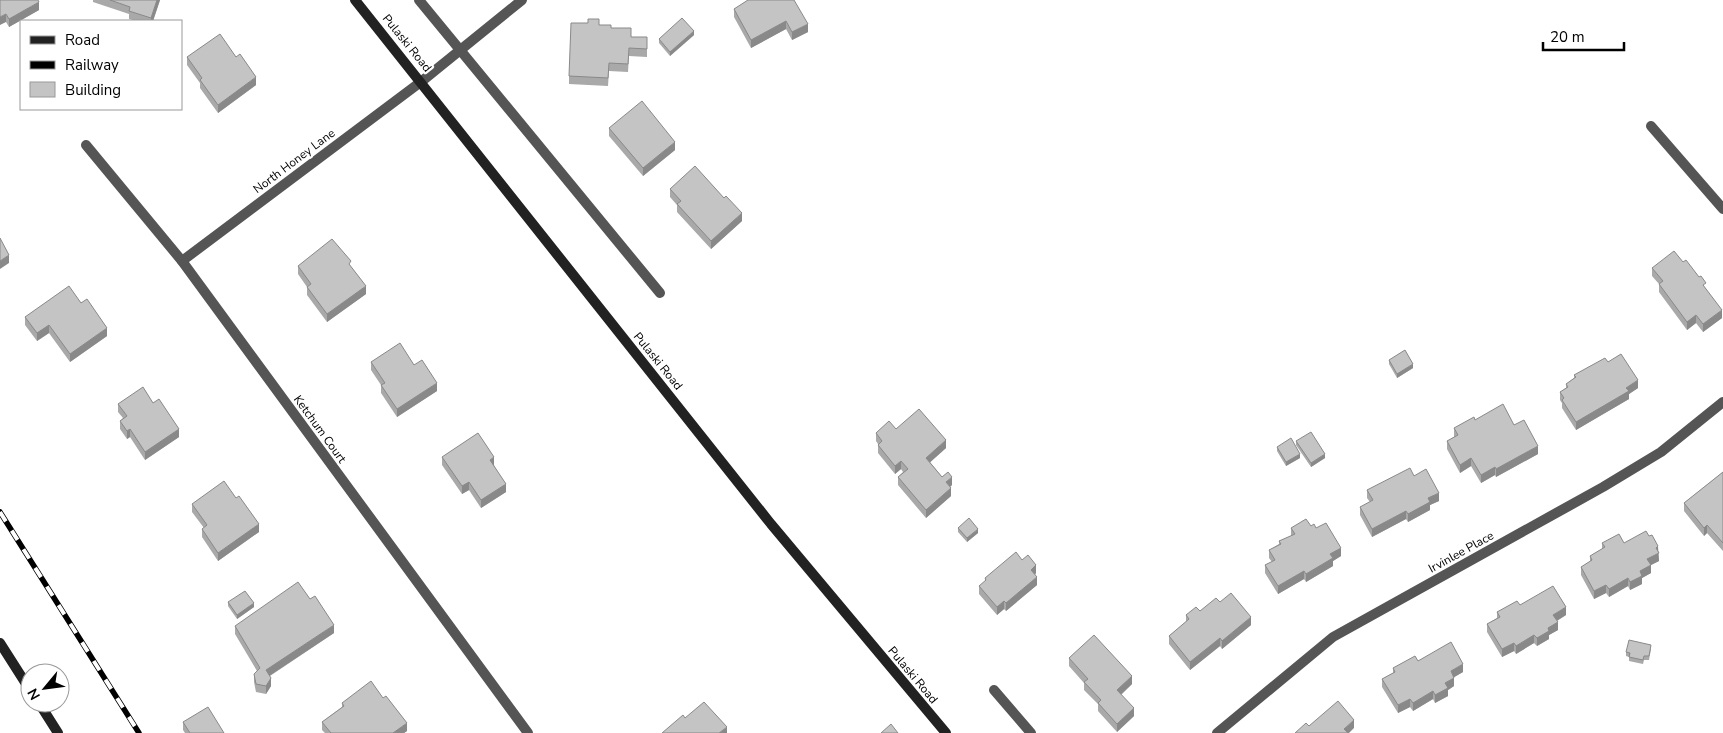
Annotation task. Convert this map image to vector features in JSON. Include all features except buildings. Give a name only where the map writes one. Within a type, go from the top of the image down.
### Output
[{"type":"main road","name":"Pulaski Road","points":[[356,0],[771,524],[946,733]]},
{"type":"main road","points":[[0,643],[20,674]]},
{"type":"main road","points":[[45,713],[58,733]]},
{"type":"street","points":[[419,0],[660,293]]},
{"type":"street","name":"North Honey Lane","points":[[182,261],[422,81],[522,0]]},
{"type":"street","points":[[1651,126],[1723,208]]},
{"type":"street","name":"Ketchum Court","points":[[86,145],[182,261],[528,733]]},
{"type":"street","name":"Irvinlee Place","points":[[1216,733],[1333,637],[1604,487],[1661,452],[1723,402]]},
{"type":"street","points":[[994,690],[1030,733]]},
{"type":"railway","points":[[0,512],[139,733]]}]
